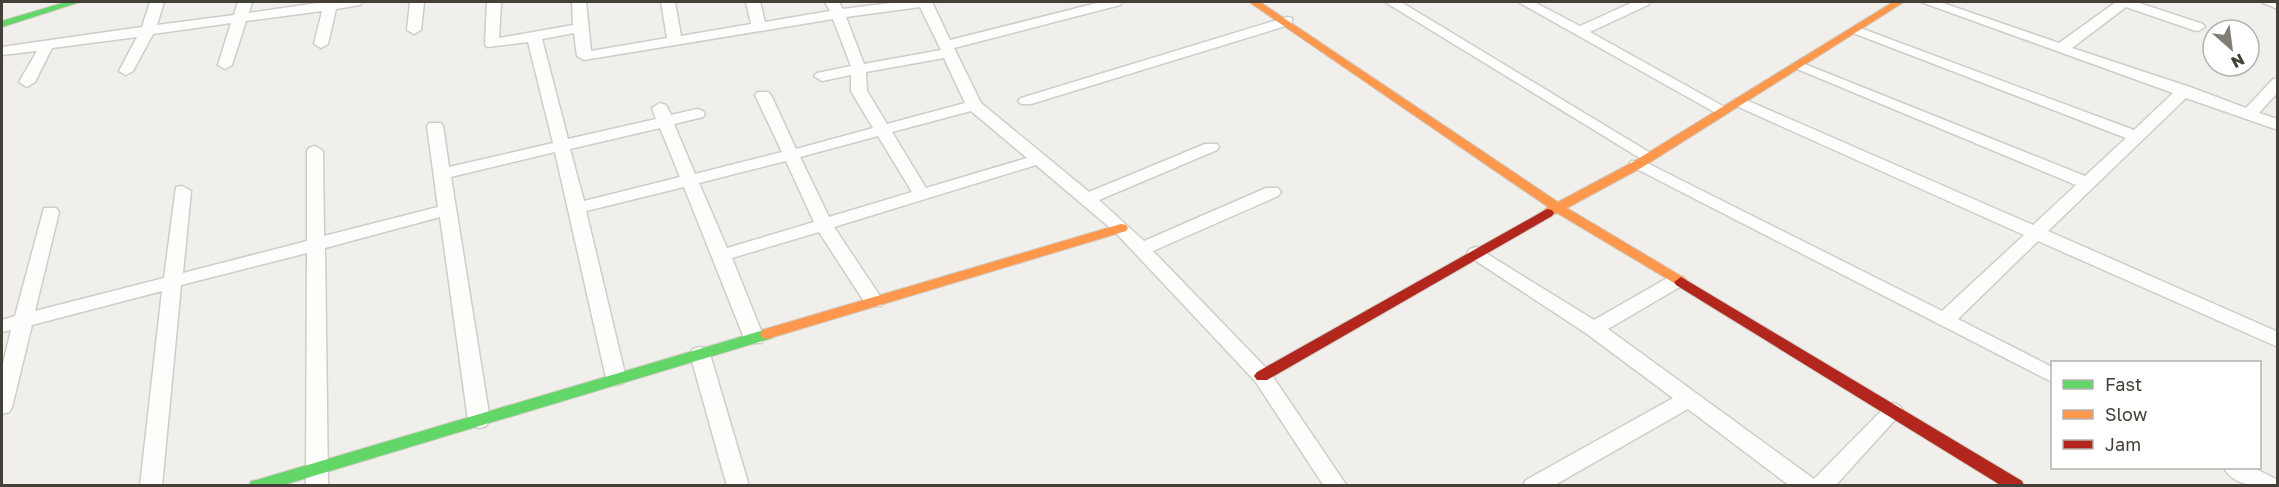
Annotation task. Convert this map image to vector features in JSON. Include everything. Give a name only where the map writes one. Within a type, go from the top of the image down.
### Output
[{"type":"street","points":[[2,24],[75,2]]},
{"type":"street","points":[[126,71],[149,28],[157,2]]},
{"type":"street","points":[[225,65],[245,2]]},
{"type":"street","points":[[2,51],[149,28],[241,19],[331,3],[355,2]]},
{"type":"street","points":[[414,30],[417,2]]},
{"type":"street","points":[[494,2],[492,44],[580,28]]},
{"type":"street","points":[[579,2],[584,56],[759,27],[835,8],[925,2],[974,105],[1121,228],[1262,376],[1336,486]]},
{"type":"street","points":[[668,2],[675,41]]},
{"type":"street","points":[[753,2],[759,27]]},
{"type":"street","points":[[1254,2],[1287,21],[1557,207],[2016,486]]},
{"type":"street","points":[[1392,2],[1643,161],[2051,374]]},
{"type":"street","points":[[1525,2],[1722,110]]},
{"type":"street","points":[[1581,31],[1643,2]]},
{"type":"street","points":[[1262,376],[1557,207],[1643,161],[1899,2]]},
{"type":"street","points":[[1929,2],[2185,90],[2277,125]]},
{"type":"street","points":[[2063,47],[2124,2],[2198,27]]},
{"type":"street","points":[[2268,2],[2277,5]]},
{"type":"street","points":[[321,44],[331,3]]},
{"type":"street","points":[[822,76],[948,50],[1106,3]]},
{"type":"street","points":[[835,8],[859,69],[859,91],[922,195]]},
{"type":"street","points":[[1026,101],[1287,21]]},
{"type":"street","points":[[1855,31],[2139,137]]},
{"type":"street","points":[[534,36],[577,207],[616,378]]},
{"type":"street","points":[[27,82],[48,43]]},
{"type":"street","points":[[1797,66],[2089,184]]},
{"type":"street","points":[[2249,114],[2277,82]]},
{"type":"street","points":[[1945,320],[2139,137],[2185,90]]},
{"type":"street","points":[[763,95],[824,225],[874,302]]},
{"type":"street","points":[[1739,102],[2035,233],[2274,331]]},
{"type":"street","points":[[577,207],[791,155],[974,105]]},
{"type":"street","points":[[663,114],[687,180],[723,255],[754,338]]},
{"type":"street","points":[[442,174],[561,144],[663,114],[697,114]]},
{"type":"street","points":[[435,126],[479,420]]},
{"type":"street","points":[[1087,199],[1211,147]]},
{"type":"street","points":[[315,151],[317,477]]},
{"type":"street","points":[[723,255],[1041,159]]},
{"type":"street","points":[[151,486],[182,191]]},
{"type":"street","points":[[1141,249],[1272,192]]},
{"type":"street","points":[[2,326],[448,210]]},
{"type":"street","points":[[2,407],[50,212]]},
{"type":"street","points":[[257,486],[317,477],[479,420],[1121,228]]},
{"type":"street","points":[[1476,254],[1594,329],[1807,486]]},
{"type":"street","points":[[1594,329],[1676,281]]},
{"type":"street","points":[[700,354],[738,486]]},
{"type":"street","points":[[1534,486],[1690,398]]},
{"type":"street","points":[[1821,486],[1893,411]]},
{"type":"street","points":[[2237,469],[2270,486]]},
{"type":"traffic: fast","points":[[2,24],[75,2]]},
{"type":"traffic: fast","points":[[257,486],[767,334]]},
{"type":"traffic: slow","points":[[1254,2],[1557,207],[1681,282]]},
{"type":"traffic: slow","points":[[1547,213],[1637,165],[1899,2]]},
{"type":"traffic: slow","points":[[767,334],[1121,228]]},
{"type":"traffic: jam","points":[[1262,376],[1547,213]]},
{"type":"traffic: jam","points":[[1681,282],[2016,486]]}]
